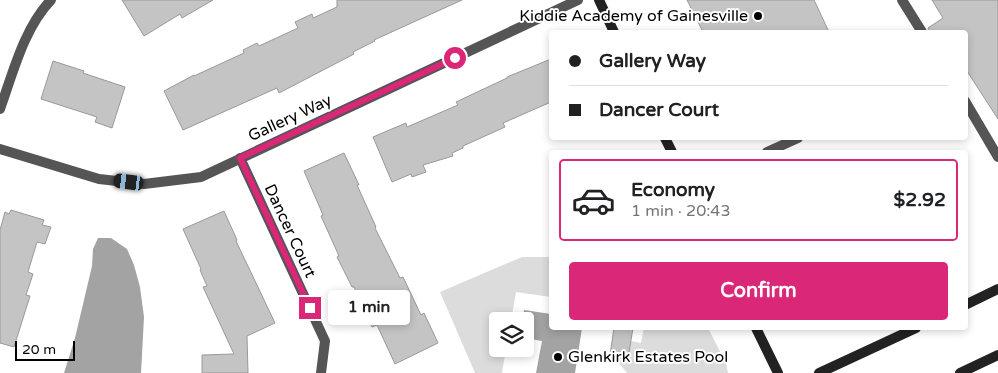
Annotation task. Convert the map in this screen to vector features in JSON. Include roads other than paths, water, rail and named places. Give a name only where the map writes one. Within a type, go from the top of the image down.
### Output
[{"type":"main road","points":[[599,0],[613,30]]},
{"type":"main road","points":[[968,303],[998,289]]},
{"type":"main road","points":[[757,330],[778,373]]},
{"type":"main road","points":[[819,373],[912,330]]},
{"type":"main road","points":[[960,373],[998,355]]},
{"type":"street","points":[[0,109],[25,40],[41,10],[51,0]]},
{"type":"street","name":"Gallery Way","points":[[0,149],[99,179],[144,184],[201,177],[578,0]]},
{"type":"street","points":[[902,0],[921,30]]},
{"type":"street","points":[[968,106],[998,157]]},
{"type":"street","points":[[771,150],[794,140]]},
{"type":"street","name":"Dancer Court","points":[[240,158],[325,341],[321,373]]},
{"type":"place","name":"Kiddie Academy of Gainesville","points":[[758,16]]},
{"type":"place","name":"Glenkirk Estates Pool","points":[[558,357]]}]
